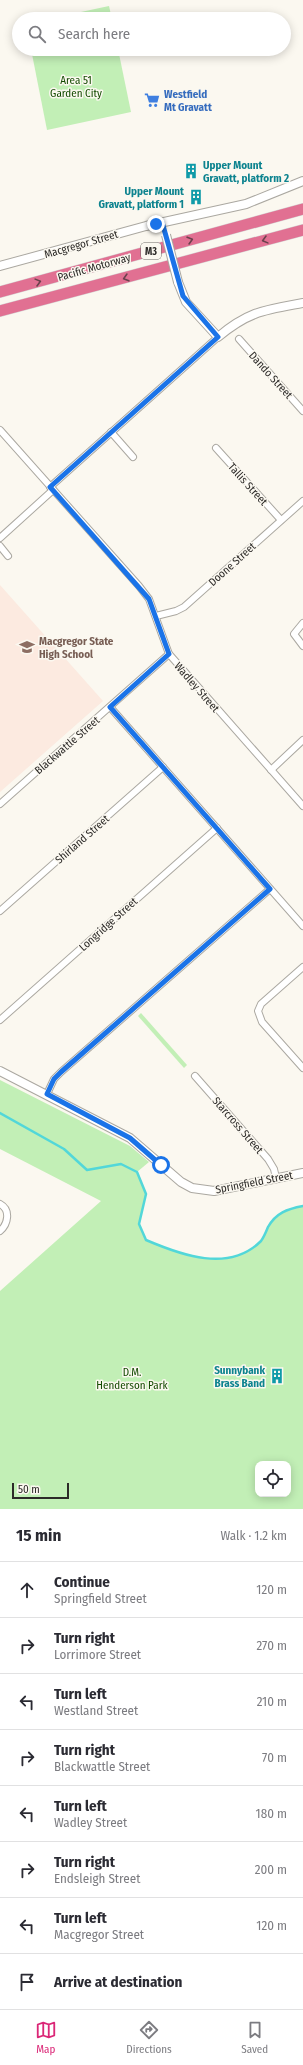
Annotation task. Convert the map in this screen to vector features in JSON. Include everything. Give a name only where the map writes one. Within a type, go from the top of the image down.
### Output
[{"type":"highway","name":"Pacific Motorway","points":[[0,292],[303,209]]},
{"type":"highway","name":"Pacific Motorway","points":[[0,311],[303,230]]},
{"type":"street","name":"Macgregor Street","points":[[0,266],[162,222],[246,204],[303,181]]},
{"type":"street","points":[[162,222],[178,282],[186,302],[218,337]]},
{"type":"street","points":[[0,538],[111,432],[233,324],[250,315],[303,303]]},
{"type":"street","name":"Dando Street","points":[[239,340],[303,411]]},
{"type":"street","name":"Wadley Street","points":[[0,430],[139,586],[149,599],[156,616],[160,634],[169,654],[303,806]]},
{"type":"street","points":[[111,432],[133,457]]},
{"type":"street","name":"Tallis Street","points":[[216,448],[281,520]]},
{"type":"street","name":"Doone Street","points":[[156,616],[176,611],[184,607],[303,501]]},
{"type":"street","points":[[0,546],[8,556]]},
{"type":"street","points":[[303,623],[294,634],[303,646]]},
{"type":"street","name":"Blackwattle Street","points":[[0,804],[169,654]]},
{"type":"street","points":[[110,707],[303,926]]},
{"type":"street","points":[[271,770],[303,740]]},
{"type":"street","name":"Shirland Street","points":[[0,911],[163,767]]},
{"type":"street","name":"Longridge Street","points":[[0,1020],[216,828]]},
{"type":"street","points":[[47,1094],[54,1079],[61,1072],[270,889]]},
{"type":"street","points":[[303,967],[262,1004],[258,1011],[262,1022],[303,1068]]},
{"type":"street","name":"Springfield Street","points":[[0,1071],[130,1138],[181,1182],[192,1188],[214,1191],[303,1172]]},
{"type":"street","name":"Starcross Street","points":[[195,1076],[268,1159],[274,1170],[276,1178]]},
{"type":"street","points":[[0,1204],[3,1205],[8,1216],[5,1226],[0,1231]]},
{"type":"shaded area","name":"Macgregor State High School","points":[[0,585],[103,701],[0,792]]},
{"type":"green space","points":[[109,6],[110,12],[81,12]]},
{"type":"green space","name":"Area 51 Garden City","points":[[32,56],[119,56],[131,112],[47,130]]},
{"type":"green space","points":[[141,1013],[187,1065],[184,1068],[138,1016]]},
{"type":"green space","name":"D.M. Henderson Park","points":[[0,1080],[130,1146],[149,1162],[137,1172],[146,1194],[139,1224],[146,1240],[160,1246],[190,1256],[220,1259],[235,1257],[249,1251],[261,1241],[271,1222],[282,1212],[303,1206],[303,1509],[0,1509],[0,1291],[101,1201],[0,1149]]},
{"type":"waterway","points":[[0,1113],[64,1149],[87,1170],[121,1164],[137,1172],[146,1194],[139,1224],[146,1240],[174,1251],[205,1258],[220,1259],[234,1256],[248,1251],[261,1241],[271,1222],[282,1212],[303,1206]]},
{"type":"place","name":"Westfield Mt Gravatt","points":[[152,100]]},
{"type":"place","name":"Upper Mount Gravatt, platform 2","points":[[191,171]]},
{"type":"place","name":"Upper Mount Gravatt, platform 1","points":[[196,197]]},
{"type":"place","name":"Macgregor State High School","points":[[27,647]]},
{"type":"place","name":"Sunnybank Brass Band","points":[[277,1376]]},
{"type":"route","points":[[156,224],[162,222],[178,282],[186,302],[218,337],[50,487],[149,599],[156,616],[160,634],[169,654],[110,707],[270,889],[61,1072],[54,1079],[47,1094],[130,1138],[161,1165]]}]
